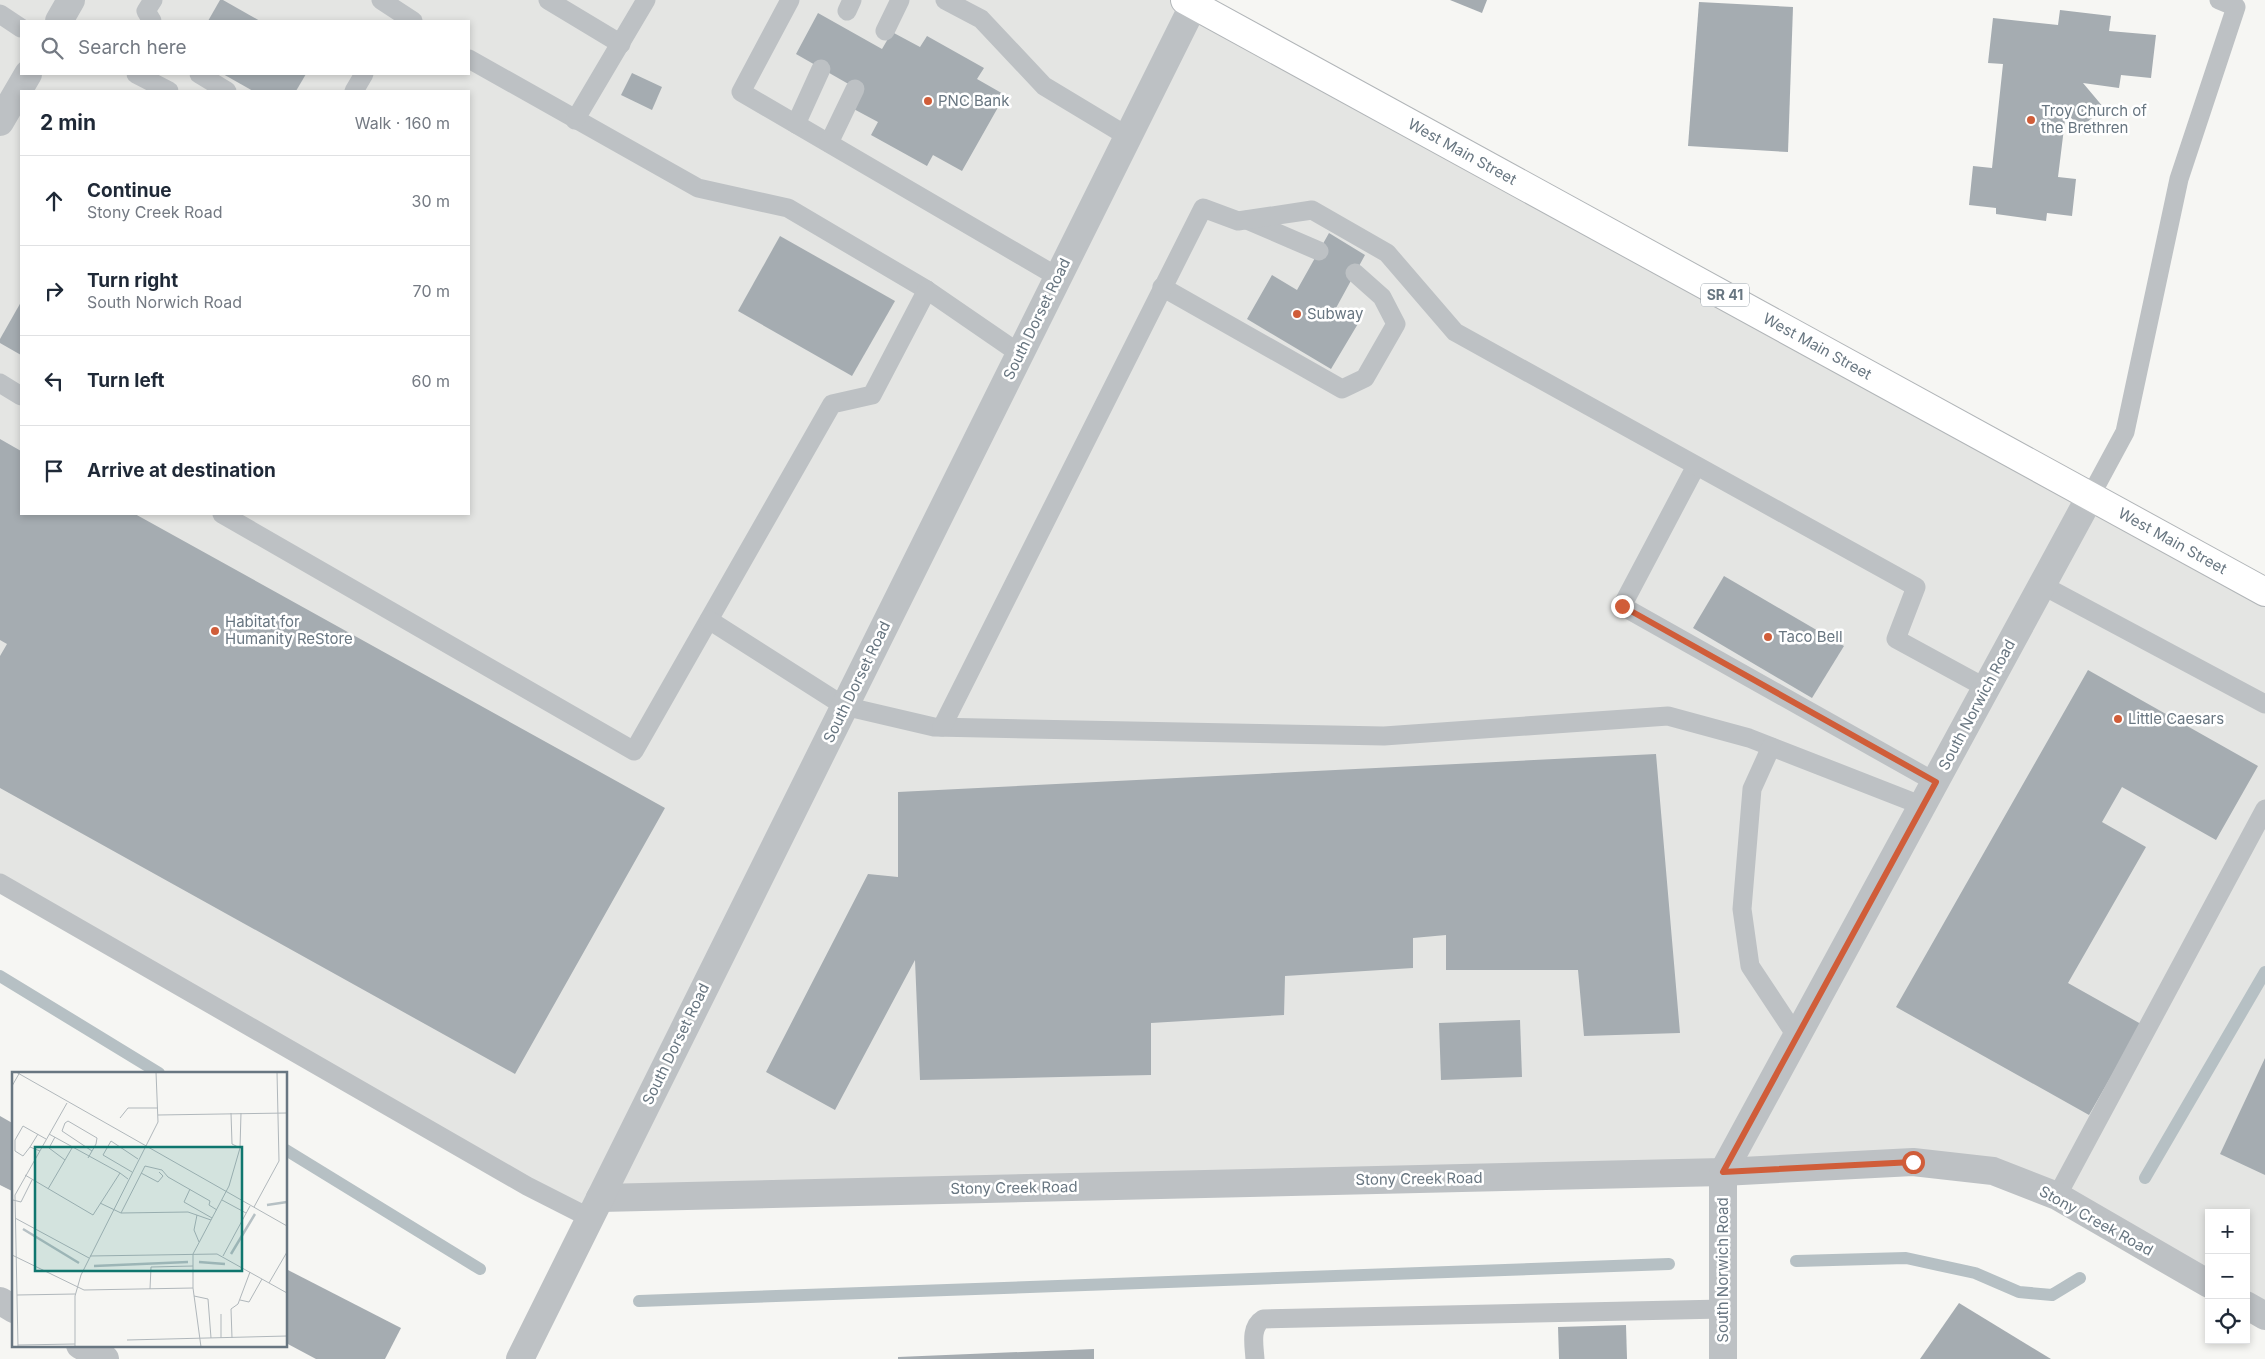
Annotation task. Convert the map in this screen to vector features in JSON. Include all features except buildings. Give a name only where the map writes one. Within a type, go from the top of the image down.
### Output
[{"type":"main road","name":"West Main Street","points":[[1191,2],[2265,592]]},
{"type":"street","points":[[60,20],[71,0]]},
{"type":"street","name":"South Dorset Road","points":[[520,1359],[1128,136],[1191,2]]},
{"type":"street","points":[[0,122],[27,75]]},
{"type":"street","name":"South Norwich Road","points":[[1723,1359],[1723,1172],[2091,495]]},
{"type":"street","name":"Stony Creek Road","points":[[595,1208],[1723,1172],[1913,1162],[1994,1171],[2057,1196],[2205,1282]]},
{"type":"street","points":[[0,1301],[12,1308]]},
{"type":"street","points":[[2250,1308],[2265,1316]]},
{"type":"street","points":[[82,1346],[104,1359]]},
{"type":"lane","points":[[151,20],[146,11],[153,0]]},
{"type":"lane","points":[[381,0],[402,18]]},
{"type":"lane","points":[[548,0],[621,44]]},
{"type":"lane","points":[[575,120],[646,0]]},
{"type":"lane","points":[[790,0],[741,92],[1058,277]]},
{"type":"lane","points":[[884,31],[900,0]]},
{"type":"lane","points":[[945,0],[981,19],[1044,86],[1128,136]]},
{"type":"lane","points":[[2091,495],[2125,432],[2179,179],[2238,4],[2219,0]]},
{"type":"lane","points":[[0,14],[20,27]]},
{"type":"lane","points":[[470,60],[698,188],[788,208],[927,290],[1020,354]]},
{"type":"lane","points":[[796,124],[821,69]]},
{"type":"lane","points":[[138,75],[167,90]]},
{"type":"lane","points":[[201,75],[226,90]]},
{"type":"lane","points":[[355,90],[363,75]]},
{"type":"lane","points":[[828,143],[855,89]]},
{"type":"lane","points":[[942,727],[1203,208],[1238,221],[1312,210],[1387,253],[1455,332],[1916,588],[1896,639],[1986,688]]},
{"type":"lane","points":[[1247,220],[1318,251]]},
{"type":"lane","points":[[1162,287],[1342,389],[1365,378],[1396,324],[1382,297],[1355,273]]},
{"type":"lane","points":[[224,515],[634,751],[832,404],[872,395],[927,290]]},
{"type":"lane","points":[[0,383],[20,395]]},
{"type":"lane","points":[[1696,466],[1622,606],[1936,782]]},
{"type":"lane","points":[[2042,585],[2265,704]]},
{"type":"lane","points":[[709,620],[844,706],[934,727],[1384,736],[1668,716],[1749,738],[1923,806]]},
{"type":"lane","points":[[1771,747],[1752,789],[1742,909],[1750,966],[1797,1037]]},
{"type":"lane","points":[[2057,1196],[2265,809]]},
{"type":"lane","points":[[0,883],[518,1181],[595,1208]]},
{"type":"lane","points":[[1254,1359],[1254,1330],[1257,1323],[1263,1319],[1723,1309]]},
{"type":"shaded area","points":[[0,0],[1185,0],[2265,592],[2265,1316],[2250,1307],[2250,1209],[2205,1209],[2205,1282],[1993,1171],[600,1198],[590,1218],[0,882]]},
{"type":"waterway","points":[[2145,1178],[2265,972]]},
{"type":"waterway","points":[[0,976],[157,1072]]},
{"type":"waterway","points":[[288,1151],[480,1269]]},
{"type":"waterway","points":[[1796,1261],[1906,1258],[1975,1273],[2019,1292],[2052,1295],[2080,1278]]},
{"type":"waterway","points":[[639,1301],[1669,1264]]},
{"type":"place","name":"PNC Bank","points":[[928,101]]},
{"type":"place","name":"Troy Church of the Brethren","points":[[2031,120]]},
{"type":"place","name":"Subway","points":[[1297,314]]},
{"type":"place","name":"Habitat for Humanity ReStore","points":[[215,631]]},
{"type":"place","name":"Taco Bell","points":[[1768,637]]},
{"type":"place","name":"Little Caesars","points":[[2118,719]]},
{"type":"route","points":[[1622,606],[1936,782],[1723,1172],[1913,1162]]}]
